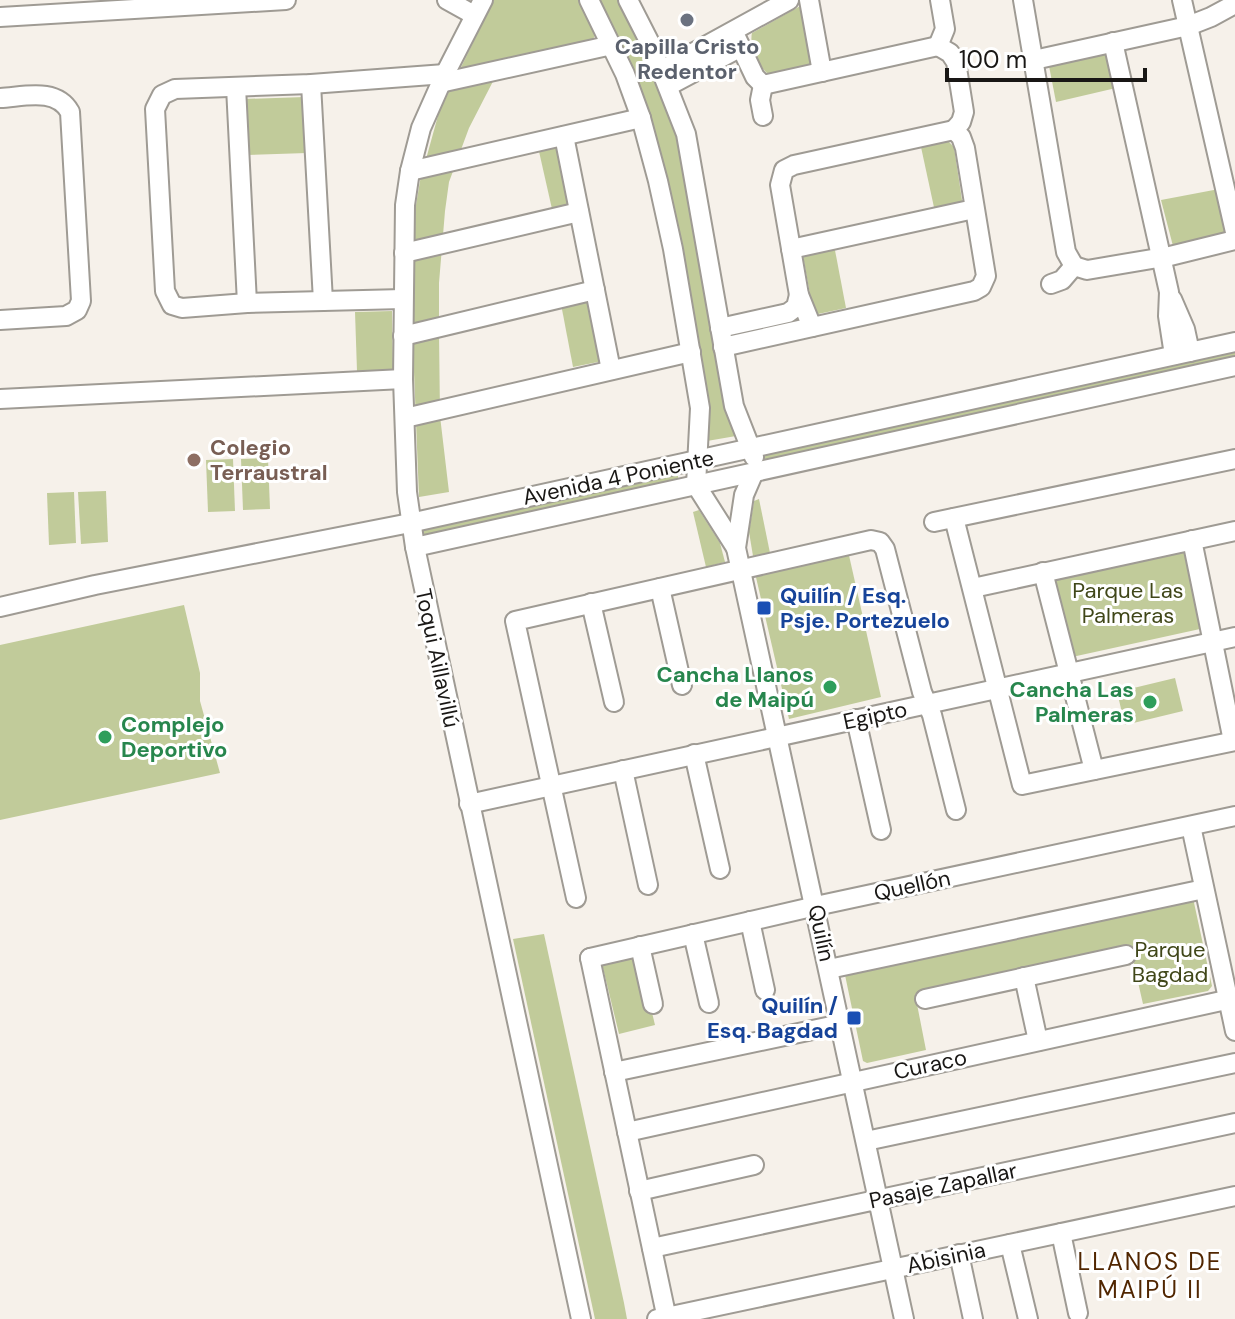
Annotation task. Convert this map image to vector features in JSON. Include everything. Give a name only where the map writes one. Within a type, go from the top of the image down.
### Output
[{"type":"street","points":[[11,11],[286,0]]},
{"type":"street","points":[[447,0],[478,7]]},
{"type":"street","points":[[589,0],[612,45],[641,118],[673,249],[700,408],[696,485]]},
{"type":"street","points":[[628,0],[665,78],[686,134],[734,406],[751,448],[754,472]]},
{"type":"street","points":[[665,78],[737,39],[789,0]]},
{"type":"street","points":[[809,0],[822,72]]},
{"type":"street","points":[[938,46],[945,29],[940,0]]},
{"type":"street","points":[[1023,0],[1066,252],[1074,266],[1087,270],[1170,256],[1235,240]]},
{"type":"street","points":[[1182,0],[1235,232]]},
{"type":"street","points":[[1034,60],[1188,26],[1235,4]]},
{"type":"street","name":"Toqui Aillavillú","points":[[478,7],[421,128],[405,205],[403,379],[410,523],[581,1319]]},
{"type":"street","points":[[1211,17],[1235,17]]},
{"type":"street","points":[[737,39],[755,77],[763,85]]},
{"type":"street","points":[[1113,42],[1169,292],[1185,329],[1182,353]]},
{"type":"street","points":[[403,299],[182,308],[172,305],[165,291],[155,109],[162,95],[175,89],[443,78],[612,45]]},
{"type":"street","points":[[763,85],[938,46],[950,53],[956,62],[964,112],[954,130],[789,167],[781,175],[780,185],[799,295],[812,327]]},
{"type":"street","points":[[311,84],[323,301]]},
{"type":"street","points":[[763,85],[760,100],[763,116]]},
{"type":"street","points":[[236,87],[247,303]]},
{"type":"street","points":[[0,98],[47,96],[63,102],[71,118],[81,301],[77,310],[66,316],[0,320],[0,303]]},
{"type":"street","points":[[410,171],[641,118]]},
{"type":"street","points":[[722,337],[812,327],[974,291],[985,281],[965,148],[954,130]]},
{"type":"street","points":[[564,136],[611,370]]},
{"type":"street","points":[[791,249],[974,209]]},
{"type":"street","points":[[404,253],[579,212]]},
{"type":"street","points":[[673,249],[678,239],[686,233],[697,234],[705,243]]},
{"type":"street","points":[[1051,284],[1062,280],[1074,266]]},
{"type":"street","points":[[403,336],[595,290]]},
{"type":"street","points":[[722,337],[788,313],[796,307],[799,295]]},
{"type":"street","name":"Avenida 4 Poniente","points":[[0,607],[95,585],[410,523],[1235,342]]},
{"type":"street","points":[[405,418],[691,352]]},
{"type":"street","name":"Avenida 4 Poniente","points":[[415,547],[1235,366]]},
{"type":"street","points":[[0,399],[403,379]]},
{"type":"street","points":[[934,522],[1235,459]]},
{"type":"street","name":"Quilín","points":[[736,548],[744,495],[754,472]]},
{"type":"street","name":"Quilín","points":[[696,485],[736,548],[904,1319]]},
{"type":"street","points":[[954,518],[1022,785],[1234,741],[1192,540]]},
{"type":"street","points":[[973,588],[1235,531]]},
{"type":"street","points":[[576,898],[515,621],[591,603],[871,540],[880,542],[885,549],[956,810]]},
{"type":"street","points":[[1043,572],[1094,770]]},
{"type":"street","points":[[660,588],[682,685]]},
{"type":"street","points":[[591,603],[614,702]]},
{"type":"street","name":"Egipto","points":[[469,804],[1235,637]]},
{"type":"street","points":[[856,719],[881,830]]},
{"type":"street","points":[[694,754],[720,869]]},
{"type":"street","points":[[623,770],[648,885]]},
{"type":"street","name":"Quellón","points":[[614,1072],[584,951],[640,946],[1235,816]]},
{"type":"street","points":[[1191,826],[1215,940],[1232,999],[1235,1031]]},
{"type":"street","points":[[829,969],[1204,889]]},
{"type":"street","points":[[750,921],[765,990]]},
{"type":"street","points":[[693,934],[709,1003]]},
{"type":"street","points":[[1215,940],[1235,936]]},
{"type":"street","points":[[640,946],[653,1004]]},
{"type":"street","points":[[925,999],[1126,955]]},
{"type":"street","points":[[1024,977],[1038,1041]]},
{"type":"street","name":"Curaco","points":[[627,1132],[1232,999]]},
{"type":"street","points":[[663,1318],[652,1248],[614,1072],[841,1024]]},
{"type":"street","points":[[866,1141],[1235,1063]]},
{"type":"street","name":"Pasaje Zapallar","points":[[652,1248],[1235,1123]]},
{"type":"street","points":[[639,1191],[754,1165]]},
{"type":"street","name":"Abisinia","points":[[663,1318],[1235,1196]]},
{"type":"street","points":[[1061,1233],[1078,1313]]},
{"type":"street","points":[[1010,1244],[1028,1319]]},
{"type":"street","points":[[959,1254],[973,1319]]},
{"type":"green space","points":[[494,0],[580,0],[598,32],[592,40],[505,58],[469,128],[449,182],[439,283],[440,416],[449,492],[419,497],[409,247],[420,181],[439,112]]},
{"type":"green space","points":[[597,0],[620,0],[675,120],[738,430],[736,436],[707,441],[662,162],[654,133]]},
{"type":"green space","points":[[802,5],[813,64],[768,74],[755,55],[752,33]]},
{"type":"green space","points":[[1108,53],[1116,88],[1056,102],[1049,66]]},
{"type":"green space","points":[[305,97],[307,153],[245,155],[243,99]]},
{"type":"green space","points":[[948,141],[954,147],[962,200],[961,205],[935,212],[921,147]]},
{"type":"green space","points":[[561,142],[574,205],[552,209],[538,147]]},
{"type":"green space","points":[[1219,189],[1228,229],[1220,236],[1173,246],[1161,200]]},
{"type":"green space","points":[[834,245],[846,308],[818,314],[813,311],[803,256],[806,251]]},
{"type":"green space","points":[[590,298],[603,361],[573,367],[561,304]]},
{"type":"green space","points":[[392,311],[393,370],[357,371],[355,312]]},
{"type":"green space","points":[[1235,348],[1235,360],[759,465],[757,452]]},
{"type":"green space","points":[[268,458],[270,509],[243,510],[241,459]]},
{"type":"green space","points":[[233,459],[235,511],[208,512],[206,460]]},
{"type":"green space","points":[[677,471],[679,482],[419,537],[417,528]]},
{"type":"green space","points":[[106,491],[108,542],[81,544],[78,492]]},
{"type":"green space","points":[[74,492],[76,543],[49,545],[47,493]]},
{"type":"green space","points":[[759,499],[770,553],[753,556],[749,532],[754,501]]},
{"type":"green space","points":[[699,510],[720,543],[725,562],[706,567],[693,512]]},
{"type":"green space","name":"Parque Las Palmeras","points":[[1183,548],[1200,629],[1072,657],[1055,576]]},
{"type":"green space","points":[[848,551],[881,697],[789,719],[755,573]]},
{"type":"green space","name":"Complejo Deportivo","points":[[184,605],[200,673],[200,701],[220,773],[0,820],[0,645]]},
{"type":"green space","name":"Cancha Las Palmeras","points":[[1175,678],[1183,711],[1125,725],[1117,692]]},
{"type":"green space","name":"Parque Bagdad","points":[[1193,898],[1212,986],[1208,991],[1143,1004],[1130,947],[915,994],[926,1050],[867,1063],[863,1061],[845,975],[849,970]]},
{"type":"green space","points":[[544,934],[627,1319],[595,1319],[513,939]]},
{"type":"green space","points":[[638,955],[655,1025],[619,1034],[602,964]]},
{"type":"place","name":"Capilla Cristo Redentor","points":[[687,20]]},
{"type":"place","name":"Colegio Terraustral","points":[[194,460]]},
{"type":"place","name":"Quilín / Esq. Psje. Portezuelo","points":[[764,608]]},
{"type":"place","name":"Cancha Llanos de Maipú","points":[[830,687]]},
{"type":"place","name":"Cancha Las Palmeras","points":[[1150,702]]},
{"type":"place","name":"Complejo Deportivo","points":[[105,737]]},
{"type":"place","name":"Quilín / Esq. Bagdad","points":[[854,1018]]},
{"type":"district","name":"LLANOS DE MAIPÚ II","points":[[1150,1276]]}]
